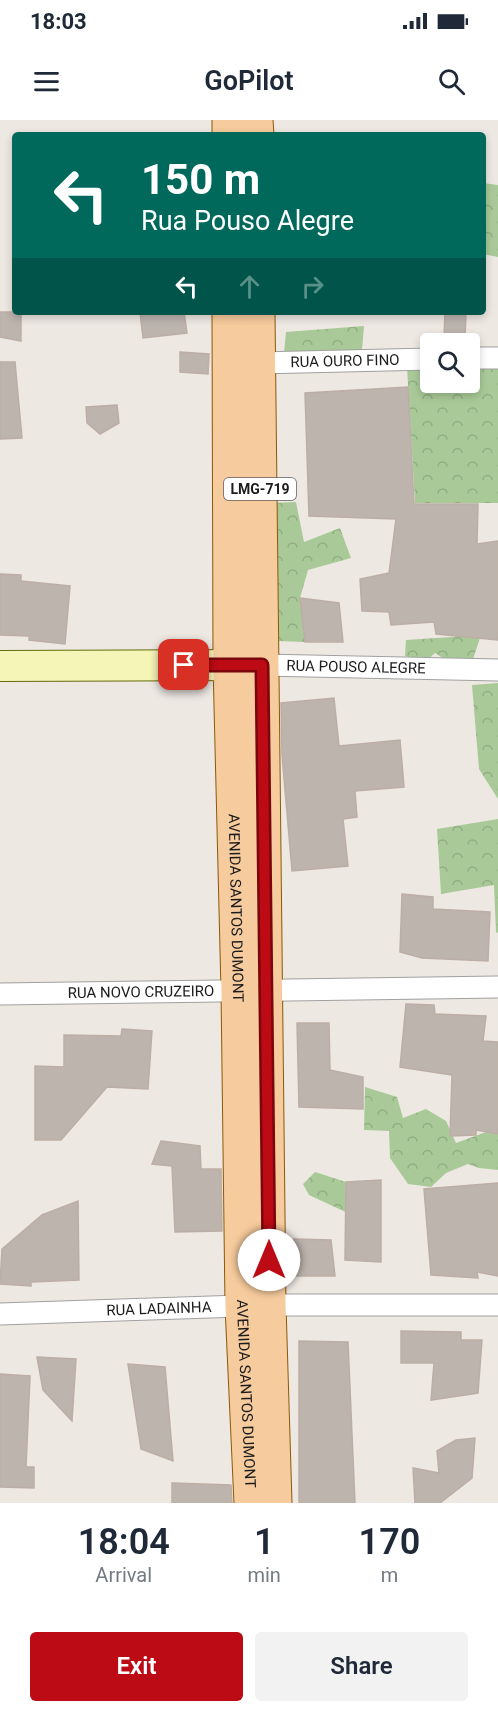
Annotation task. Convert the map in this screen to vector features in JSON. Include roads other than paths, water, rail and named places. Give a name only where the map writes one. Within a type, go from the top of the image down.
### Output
[{"type":"main road","name":"AVENIDA SANTOS DUMONT","points":[[229,315],[230,664],[252,990]]},
{"type":"main road","name":"AVENIDA SANTOS DUMONT","points":[[251,1503],[256,1305],[252,990],[262,665],[258,315]]},
{"type":"main road","name":"RUA POUSO ALEGRE","points":[[0,666],[262,665]]},
{"type":"main road","name":"AVENIDA SANTOS DUMONT","points":[[256,1305],[275,1503]]},
{"type":"street","points":[[480,358],[498,358]]},
{"type":"street","name":"RUA OURO FINO","points":[[258,363],[420,359]]},
{"type":"street","name":"RUA POUSO ALEGRE","points":[[262,665],[498,670]]},
{"type":"street","name":"RUA NOVO CRUZEIRO","points":[[0,994],[498,987]]},
{"type":"street","name":"RUA LADAINHA","points":[[0,1314],[256,1305],[498,1305]]}]
